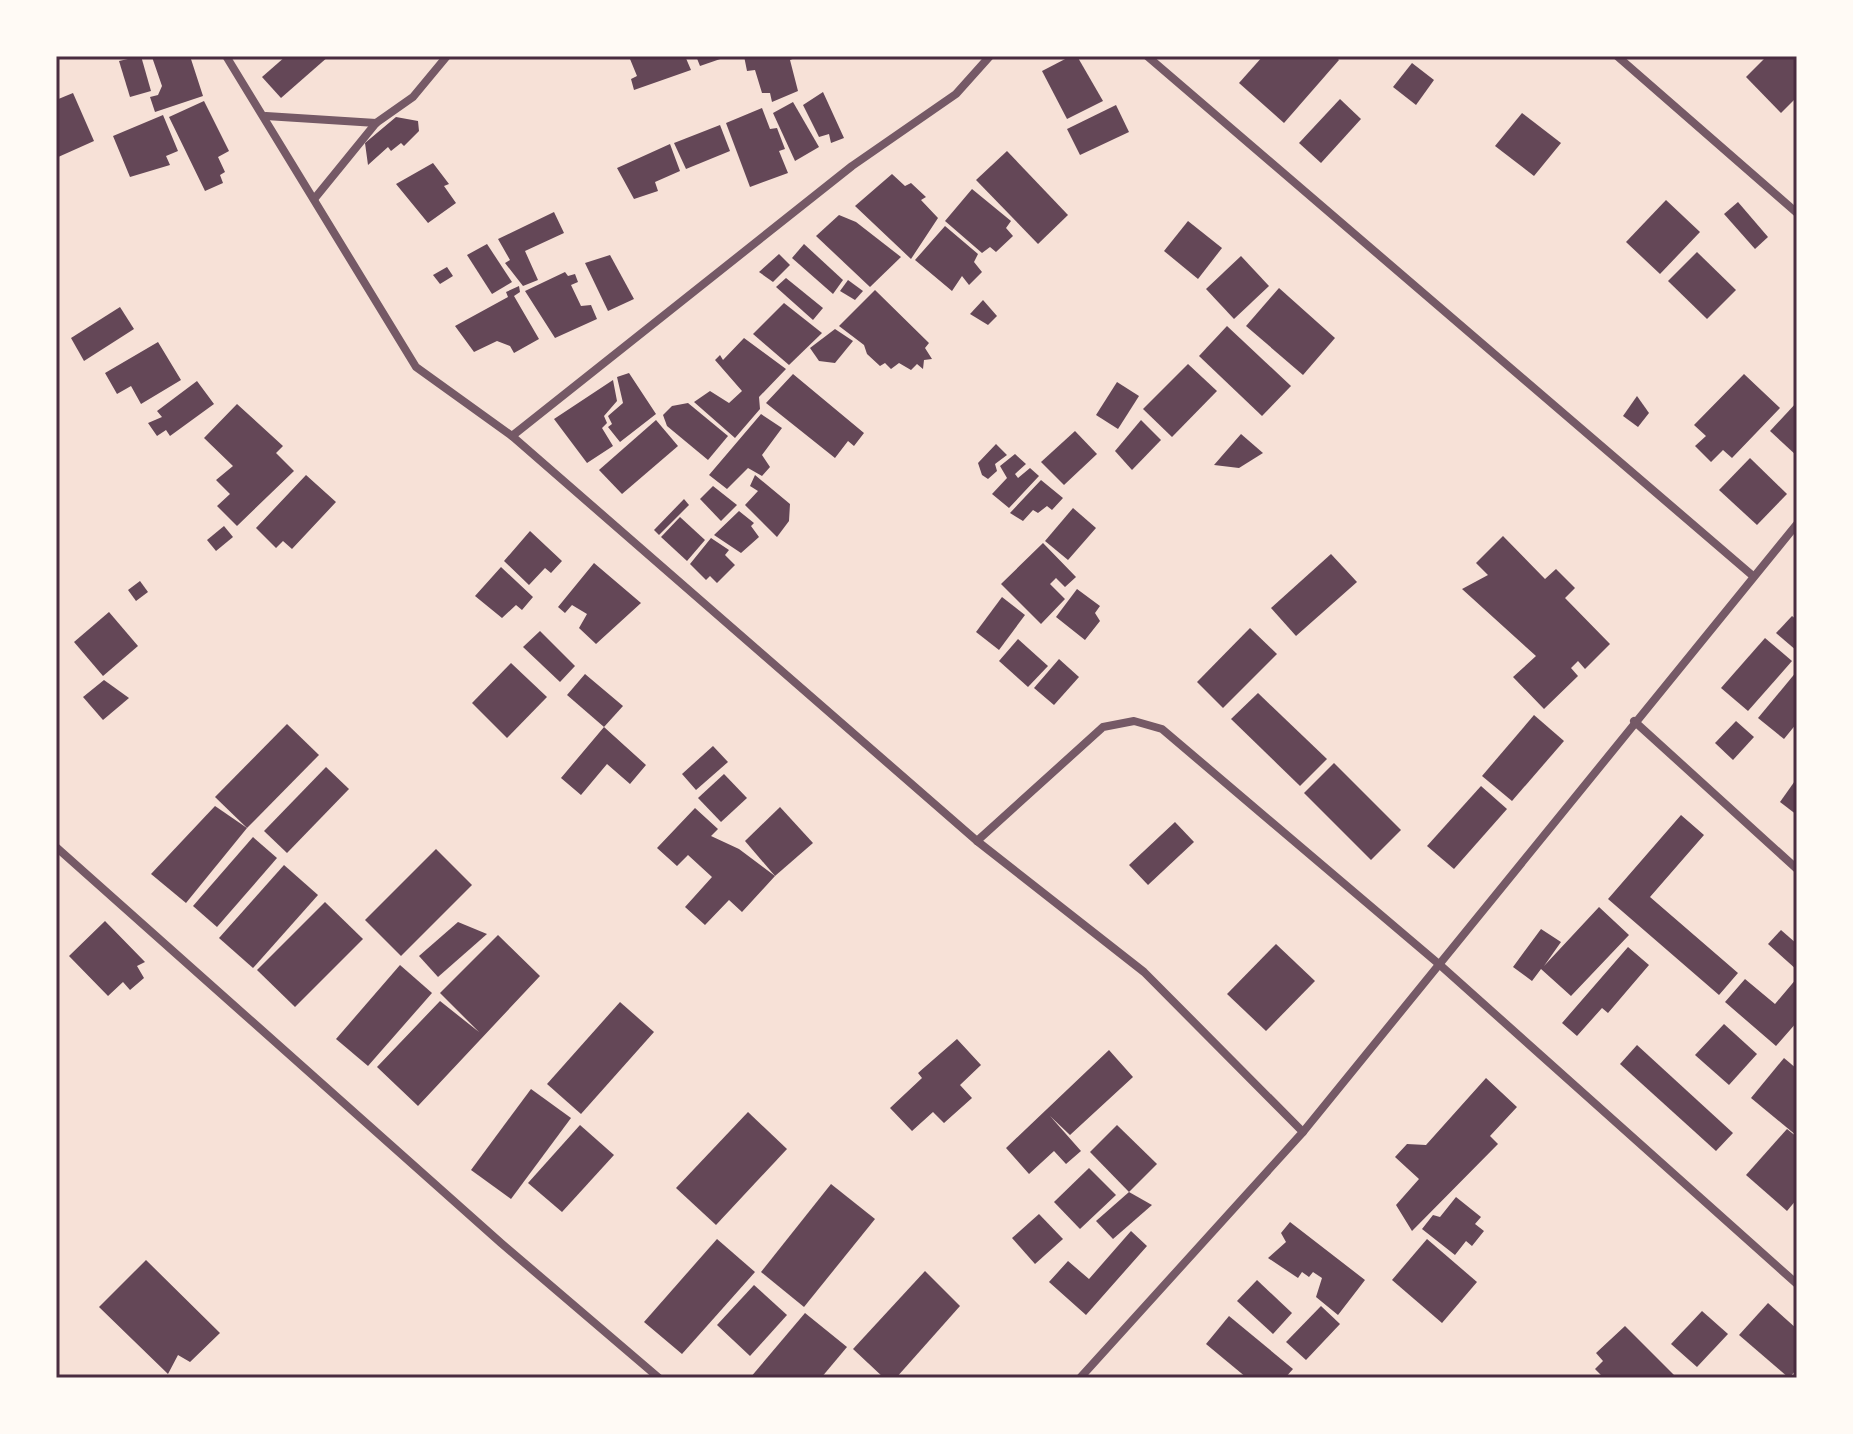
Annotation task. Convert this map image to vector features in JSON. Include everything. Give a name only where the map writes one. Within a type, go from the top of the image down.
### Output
[{"type":"street","points":[[226,56],[266,116],[416,367],[512,436],[977,841],[1144,972],[1303,1132]]},
{"type":"street","points":[[315,198],[376,123],[413,97],[447,56]]},
{"type":"street","points":[[512,436],[852,166],[956,94],[990,56]]},
{"type":"street","points":[[1147,56],[1753,576]]},
{"type":"street","points":[[1617,56],[1797,213]]},
{"type":"street","points":[[266,116],[376,123]]},
{"type":"street","points":[[1080,1378],[1303,1132],[1797,524]]},
{"type":"street","points":[[977,841],[1103,727],[1134,721],[1162,729],[1440,965],[1797,1284]]},
{"type":"street","points":[[1634,721],[1797,869]]},
{"type":"street","points":[[56,847],[501,1243],[659,1378]]},
{"type":"building","points":[[141,56],[151,91],[130,97],[119,61]]},
{"type":"building","points":[[190,56],[203,96],[155,112],[150,97],[158,95],[162,86],[152,57]]},
{"type":"building","points":[[286,56],[329,56],[281,98],[262,77]]},
{"type":"building","points":[[635,56],[685,56],[691,70],[634,90],[631,79],[637,76],[630,59]]},
{"type":"building","points":[[696,56],[726,56],[726,57],[700,66]]},
{"type":"building","points":[[744,56],[800,56],[790,60],[798,91],[772,102],[770,93],[762,93],[755,70],[747,71]]},
{"type":"building","points":[[1077,56],[1103,101],[1067,119],[1042,71]]},
{"type":"building","points":[[1263,56],[1335,56],[1339,60],[1284,123],[1239,83]]},
{"type":"building","points":[[1767,56],[1797,56],[1797,97],[1781,113],[1746,77]]},
{"type":"building","points":[[1412,63],[1434,80],[1416,105],[1393,87]]},
{"type":"building","points":[[823,92],[844,138],[831,143],[829,134],[819,137],[803,105]]},
{"type":"building","points":[[73,93],[94,141],[56,158],[56,100]]},
{"type":"building","points":[[1340,99],[1361,119],[1321,163],[1299,143]]},
{"type":"building","points":[[204,101],[229,151],[218,157],[225,172],[220,175],[223,183],[205,191],[169,117]]},
{"type":"building","points":[[793,102],[819,147],[795,161],[773,113]]},
{"type":"building","points":[[1116,105],[1129,132],[1080,155],[1067,129]]},
{"type":"building","points":[[762,108],[770,129],[777,128],[785,149],[779,151],[788,173],[750,187],[726,123]]},
{"type":"building","points":[[1522,113],[1561,143],[1534,176],[1495,146]]},
{"type":"building","points":[[163,115],[178,151],[166,156],[170,165],[130,177],[113,136]]},
{"type":"building","points":[[396,117],[418,121],[419,131],[404,146],[401,143],[391,151],[388,147],[368,165],[365,143]]},
{"type":"building","points":[[720,125],[730,151],[686,169],[674,143]]},
{"type":"building","points":[[670,144],[680,171],[655,182],[658,191],[634,199],[617,168]]},
{"type":"building","points":[[1007,151],[1068,215],[1038,244],[976,180]]},
{"type":"building","points":[[433,163],[449,184],[444,186],[456,203],[428,223],[396,184]]},
{"type":"building","points":[[892,174],[905,186],[911,183],[926,197],[921,200],[938,218],[911,259],[855,206]]},
{"type":"building","points":[[972,189],[1011,221],[1006,228],[1013,236],[996,252],[990,247],[982,253],[945,221]]},
{"type":"building","points":[[1666,200],[1700,232],[1660,274],[1626,242]]},
{"type":"building","points":[[1738,202],[1768,237],[1755,249],[1724,214]]},
{"type":"building","points":[[554,212],[564,233],[525,251],[538,280],[523,286],[505,263],[510,260],[498,239]]},
{"type":"building","points":[[839,215],[856,222],[901,257],[870,287],[816,236]]},
{"type":"building","points":[[1188,221],[1222,248],[1198,279],[1164,251]]},
{"type":"building","points":[[945,226],[978,254],[974,262],[982,272],[969,285],[962,276],[952,291],[915,260]]},
{"type":"building","points":[[487,244],[512,282],[492,294],[467,255]]},
{"type":"building","points":[[804,244],[843,280],[833,294],[792,258]]},
{"type":"building","points":[[1697,252],[1736,290],[1707,319],[1668,281]]},
{"type":"building","points":[[779,254],[790,265],[773,282],[759,272]]},
{"type":"building","points":[[610,255],[634,299],[608,311],[585,263]]},
{"type":"building","points":[[1241,256],[1269,286],[1234,319],[1206,289]]},
{"type":"building","points":[[447,267],[453,276],[440,284],[433,275]]},
{"type":"building","points":[[565,272],[568,276],[575,274],[578,282],[571,285],[581,306],[591,305],[597,319],[555,338],[525,291]]},
{"type":"building","points":[[786,278],[823,308],[813,320],[776,287]]},
{"type":"building","points":[[848,280],[863,291],[855,300],[840,291]]},
{"type":"building","points":[[519,286],[520,292],[514,296],[539,339],[514,353],[510,346],[497,341],[474,352],[455,326],[508,297],[506,292]]},
{"type":"building","points":[[1279,288],[1335,338],[1303,375],[1246,326]]},
{"type":"building","points":[[875,290],[929,343],[925,348],[932,359],[924,360],[923,369],[917,364],[911,370],[899,363],[891,369],[885,363],[880,366],[867,354],[864,345],[839,326]]},
{"type":"building","points":[[983,300],[997,316],[988,325],[970,314]]},
{"type":"building","points":[[784,303],[822,333],[789,365],[753,334]]},
{"type":"building","points":[[120,307],[134,329],[84,361],[71,338]]},
{"type":"building","points":[[1227,326],[1291,386],[1262,416],[1199,356]]},
{"type":"building","points":[[835,329],[853,341],[835,363],[819,361],[810,348]]},
{"type":"building","points":[[744,338],[786,369],[759,397],[760,409],[735,438],[694,402],[710,391],[729,403],[742,391],[715,360],[720,355],[723,360]]},
{"type":"building","points":[[158,342],[181,380],[141,404],[131,386],[117,394],[105,373]]},
{"type":"building","points":[[1188,364],[1217,391],[1172,437],[1143,409]]},
{"type":"building","points":[[629,373],[656,414],[620,442],[608,427],[612,424],[608,416],[623,403],[617,377]]},
{"type":"building","points":[[793,374],[864,433],[854,446],[848,441],[835,458],[766,403]]},
{"type":"building","points":[[1744,374],[1780,408],[1732,458],[1723,450],[1711,462],[1695,446],[1706,436],[1694,425]]},
{"type":"building","points":[[613,380],[617,401],[604,416],[607,423],[602,428],[613,446],[587,463],[554,419]]},
{"type":"building","points":[[197,381],[214,404],[170,436],[166,430],[157,436],[148,423],[162,417],[157,411]]},
{"type":"building","points":[[1117,382],[1139,396],[1118,429],[1096,415]]},
{"type":"building","points":[[1637,396],[1649,413],[1638,427],[1623,416]]},
{"type":"building","points":[[1797,402],[1797,456],[1770,431]]},
{"type":"building","points":[[688,403],[728,436],[708,460],[667,426],[663,415],[672,406]]},
{"type":"building","points":[[237,404],[283,446],[276,453],[294,471],[237,526],[217,506],[230,494],[216,480],[233,466],[204,438]]},
{"type":"building","points":[[761,414],[782,428],[762,455],[770,467],[762,476],[748,468],[727,489],[709,475]]},
{"type":"building","points":[[656,420],[678,446],[622,494],[599,470]]},
{"type":"building","points":[[1141,420],[1161,440],[1132,470],[1115,451]]},
{"type":"building","points":[[1075,431],[1097,454],[1064,485],[1041,462]]},
{"type":"building","points":[[1241,434],[1263,453],[1239,468],[1214,465]]},
{"type":"building","points":[[996,444],[1007,455],[995,464],[997,471],[988,479],[982,475],[978,463]]},
{"type":"building","points":[[1015,454],[1026,464],[1015,474],[1018,478],[1030,468],[1039,476],[1009,508],[992,494],[1007,478],[1000,466]]},
{"type":"building","points":[[1750,458],[1787,494],[1757,525],[1719,490]]},
{"type":"building","points":[[306,475],[336,502],[292,549],[283,541],[276,548],[256,528]]},
{"type":"building","points":[[755,475],[790,504],[789,521],[777,537],[745,505],[758,491],[750,486]]},
{"type":"building","points":[[1041,480],[1063,498],[1052,510],[1047,506],[1038,513],[1033,510],[1023,521],[1010,513]]},
{"type":"building","points":[[713,486],[737,505],[721,521],[700,499]]},
{"type":"building","points":[[684,499],[689,505],[659,535],[654,530]]},
{"type":"building","points":[[1073,508],[1096,528],[1068,560],[1045,541]]},
{"type":"building","points":[[739,511],[754,523],[751,526],[759,537],[741,553],[714,535]]},
{"type":"building","points":[[680,517],[705,540],[687,561],[661,537]]},
{"type":"building","points":[[224,526],[233,537],[216,551],[207,540]]},
{"type":"building","points":[[530,531],[562,561],[551,573],[545,568],[529,585],[504,561]]},
{"type":"building","points":[[1503,536],[1545,579],[1556,569],[1575,588],[1565,598],[1610,644],[1585,669],[1578,661],[1571,668],[1578,676],[1544,709],[1513,677],[1536,656],[1462,589],[1488,575],[1476,563]]},
{"type":"building","points":[[711,538],[729,550],[725,555],[735,565],[717,583],[710,576],[706,580],[690,564]]},
{"type":"building","points":[[1043,543],[1076,577],[1065,587],[1056,578],[1050,584],[1065,599],[1041,624],[1001,584]]},
{"type":"building","points":[[1331,554],[1357,582],[1296,636],[1271,608]]},
{"type":"building","points":[[594,563],[641,603],[596,644],[579,628],[587,614],[572,605],[565,613],[558,607]]},
{"type":"building","points":[[501,567],[533,597],[522,610],[516,605],[502,618],[475,596]]},
{"type":"building","points":[[140,581],[148,592],[136,601],[128,590]]},
{"type":"building","points":[[1077,589],[1100,606],[1095,613],[1100,621],[1085,640],[1056,617]]},
{"type":"building","points":[[1002,597],[1025,615],[999,650],[976,632]]},
{"type":"building","points":[[109,612],[138,646],[103,676],[74,642]]},
{"type":"building","points":[[1792,616],[1797,620],[1797,651],[1776,633]]},
{"type":"building","points":[[1250,628],[1277,654],[1223,708],[1197,682]]},
{"type":"building","points":[[540,631],[575,666],[560,682],[523,647]]},
{"type":"building","points":[[1765,638],[1792,661],[1748,711],[1721,688]]},
{"type":"building","points":[[1018,639],[1048,666],[1028,687],[999,661]]},
{"type":"building","points":[[1059,659],[1079,677],[1054,705],[1034,688]]},
{"type":"building","points":[[511,663],[547,697],[507,738],[472,703]]},
{"type":"building","points":[[1797,671],[1797,723],[1784,739],[1758,718]]},
{"type":"building","points":[[585,674],[623,706],[604,727],[567,695]]},
{"type":"building","points":[[104,680],[129,698],[103,720],[83,697]]},
{"type":"building","points":[[1258,693],[1327,759],[1300,786],[1231,719]]},
{"type":"building","points":[[1534,715],[1564,741],[1512,801],[1482,776]]},
{"type":"building","points":[[1736,721],[1754,737],[1733,760],[1715,743]]},
{"type":"building","points":[[287,724],[319,755],[247,828],[215,797]]},
{"type":"building","points":[[604,727],[646,765],[630,784],[607,764],[581,795],[561,778]]},
{"type":"building","points":[[713,746],[728,762],[696,790],[682,774]]},
{"type":"building","points":[[1334,763],[1401,830],[1371,860],[1304,793]]},
{"type":"building","points":[[326,767],[349,789],[287,853],[264,831]]},
{"type":"building","points":[[724,774],[747,798],[721,822],[698,798]]},
{"type":"building","points":[[1797,778],[1797,815],[1780,802]]},
{"type":"building","points":[[1481,786],[1507,809],[1454,869],[1427,846]]},
{"type":"building","points":[[215,806],[247,828],[186,903],[151,874]]},
{"type":"building","points":[[780,807],[813,843],[775,876],[745,841]]},
{"type":"building","points":[[695,808],[718,829],[711,836],[739,849],[775,876],[742,912],[729,900],[705,925],[685,907],[712,877],[688,855],[677,866],[657,848]]},
{"type":"building","points":[[1681,815],[1704,835],[1650,897],[1738,973],[1719,995],[1608,899]]},
{"type":"building","points":[[1175,822],[1194,842],[1148,885],[1129,865]]},
{"type":"building","points":[[253,837],[277,858],[217,927],[193,906]]},
{"type":"building","points":[[436,849],[472,885],[401,956],[365,920]]},
{"type":"building","points":[[284,865],[318,895],[253,968],[219,938]]},
{"type":"building","points":[[325,902],[363,939],[295,1007],[257,970]]},
{"type":"building","points":[[1599,907],[1629,935],[1571,996],[1541,969],[1532,981],[1513,967],[1541,929],[1561,942],[1544,966]]},
{"type":"building","points":[[105,921],[145,962],[137,966],[144,978],[130,990],[123,982],[108,996],[69,956]]},
{"type":"building","points":[[458,922],[487,934],[438,977],[419,956]]},
{"type":"building","points":[[1781,930],[1797,944],[1797,970],[1768,944]]},
{"type":"building","points":[[498,935],[540,976],[418,1106],[377,1067],[440,1001],[479,1032],[440,993]]},
{"type":"building","points":[[1276,944],[1315,981],[1266,1031],[1227,994]]},
{"type":"building","points":[[1628,947],[1649,965],[1608,1013],[1602,1008],[1577,1036],[1562,1023]]},
{"type":"building","points":[[400,965],[432,993],[368,1066],[336,1039]]},
{"type":"building","points":[[1797,978],[1797,1022],[1776,1046],[1725,1002],[1745,979],[1775,1004]]},
{"type":"building","points":[[620,1002],[654,1032],[581,1114],[547,1084]]},
{"type":"building","points":[[1724,1024],[1757,1054],[1729,1085],[1695,1055]]},
{"type":"building","points":[[957,1039],[981,1065],[960,1085],[972,1098],[944,1123],[933,1112],[912,1131],[890,1108],[922,1078],[918,1073]]},
{"type":"building","points":[[1637,1045],[1733,1133],[1716,1151],[1620,1064]]},
{"type":"building","points":[[1109,1050],[1133,1077],[1070,1135],[1050,1116],[1081,1151],[1066,1164],[1054,1151],[1029,1174],[1006,1148]]},
{"type":"building","points":[[1784,1058],[1797,1069],[1797,1136],[1751,1098]]},
{"type":"building","points":[[1486,1078],[1517,1107],[1490,1136],[1498,1144],[1412,1231],[1396,1205],[1419,1179],[1395,1157],[1407,1144],[1426,1145]]},
{"type":"building","points":[[531,1089],[571,1118],[511,1199],[471,1170]]},
{"type":"building","points":[[748,1112],[787,1149],[716,1225],[676,1188]]},
{"type":"building","points":[[580,1125],[614,1155],[562,1212],[528,1183]]},
{"type":"building","points":[[1117,1125],[1157,1164],[1129,1192],[1090,1152]]},
{"type":"building","points":[[1787,1129],[1797,1137],[1797,1199],[1787,1211],[1746,1175]]},
{"type":"building","points":[[1089,1168],[1116,1195],[1080,1229],[1054,1202]]},
{"type":"building","points":[[831,1184],[875,1219],[804,1307],[761,1272]]},
{"type":"building","points":[[1129,1192],[1152,1205],[1113,1239],[1096,1221]]},
{"type":"building","points":[[1456,1197],[1481,1217],[1475,1224],[1484,1231],[1472,1246],[1466,1241],[1455,1255],[1422,1229],[1433,1215],[1440,1217]]},
{"type":"building","points":[[1039,1214],[1063,1239],[1035,1264],[1012,1238]]},
{"type":"building","points":[[1290,1222],[1365,1280],[1338,1315],[1316,1297],[1322,1278],[1313,1272],[1309,1277],[1302,1272],[1298,1278],[1268,1258],[1286,1242],[1281,1233]]},
{"type":"building","points":[[1131,1231],[1147,1246],[1086,1315],[1049,1282],[1068,1261],[1089,1279]]},
{"type":"building","points":[[717,1239],[755,1272],[682,1354],[644,1322]]},
{"type":"building","points":[[1427,1239],[1477,1282],[1442,1323],[1392,1280]]},
{"type":"building","points":[[146,1260],[220,1333],[190,1362],[178,1355],[168,1374],[99,1307]]},
{"type":"building","points":[[925,1271],[960,1306],[896,1378],[884,1378],[853,1349]]},
{"type":"building","points":[[1257,1280],[1292,1313],[1273,1334],[1237,1301]]},
{"type":"building","points":[[754,1285],[787,1315],[750,1356],[717,1325]]},
{"type":"building","points":[[1768,1303],[1797,1329],[1797,1369],[1789,1378],[1739,1335]]},
{"type":"building","points":[[1321,1306],[1340,1324],[1306,1360],[1286,1342]]},
{"type":"building","points":[[1702,1311],[1728,1334],[1697,1367],[1671,1344]]},
{"type":"building","points":[[805,1313],[847,1347],[821,1378],[750,1378]]},
{"type":"building","points":[[1229,1316],[1293,1369],[1285,1378],[1247,1378],[1206,1344]]},
{"type":"building","points":[[1625,1326],[1677,1378],[1604,1378],[1595,1369],[1603,1361],[1596,1353]]}]
